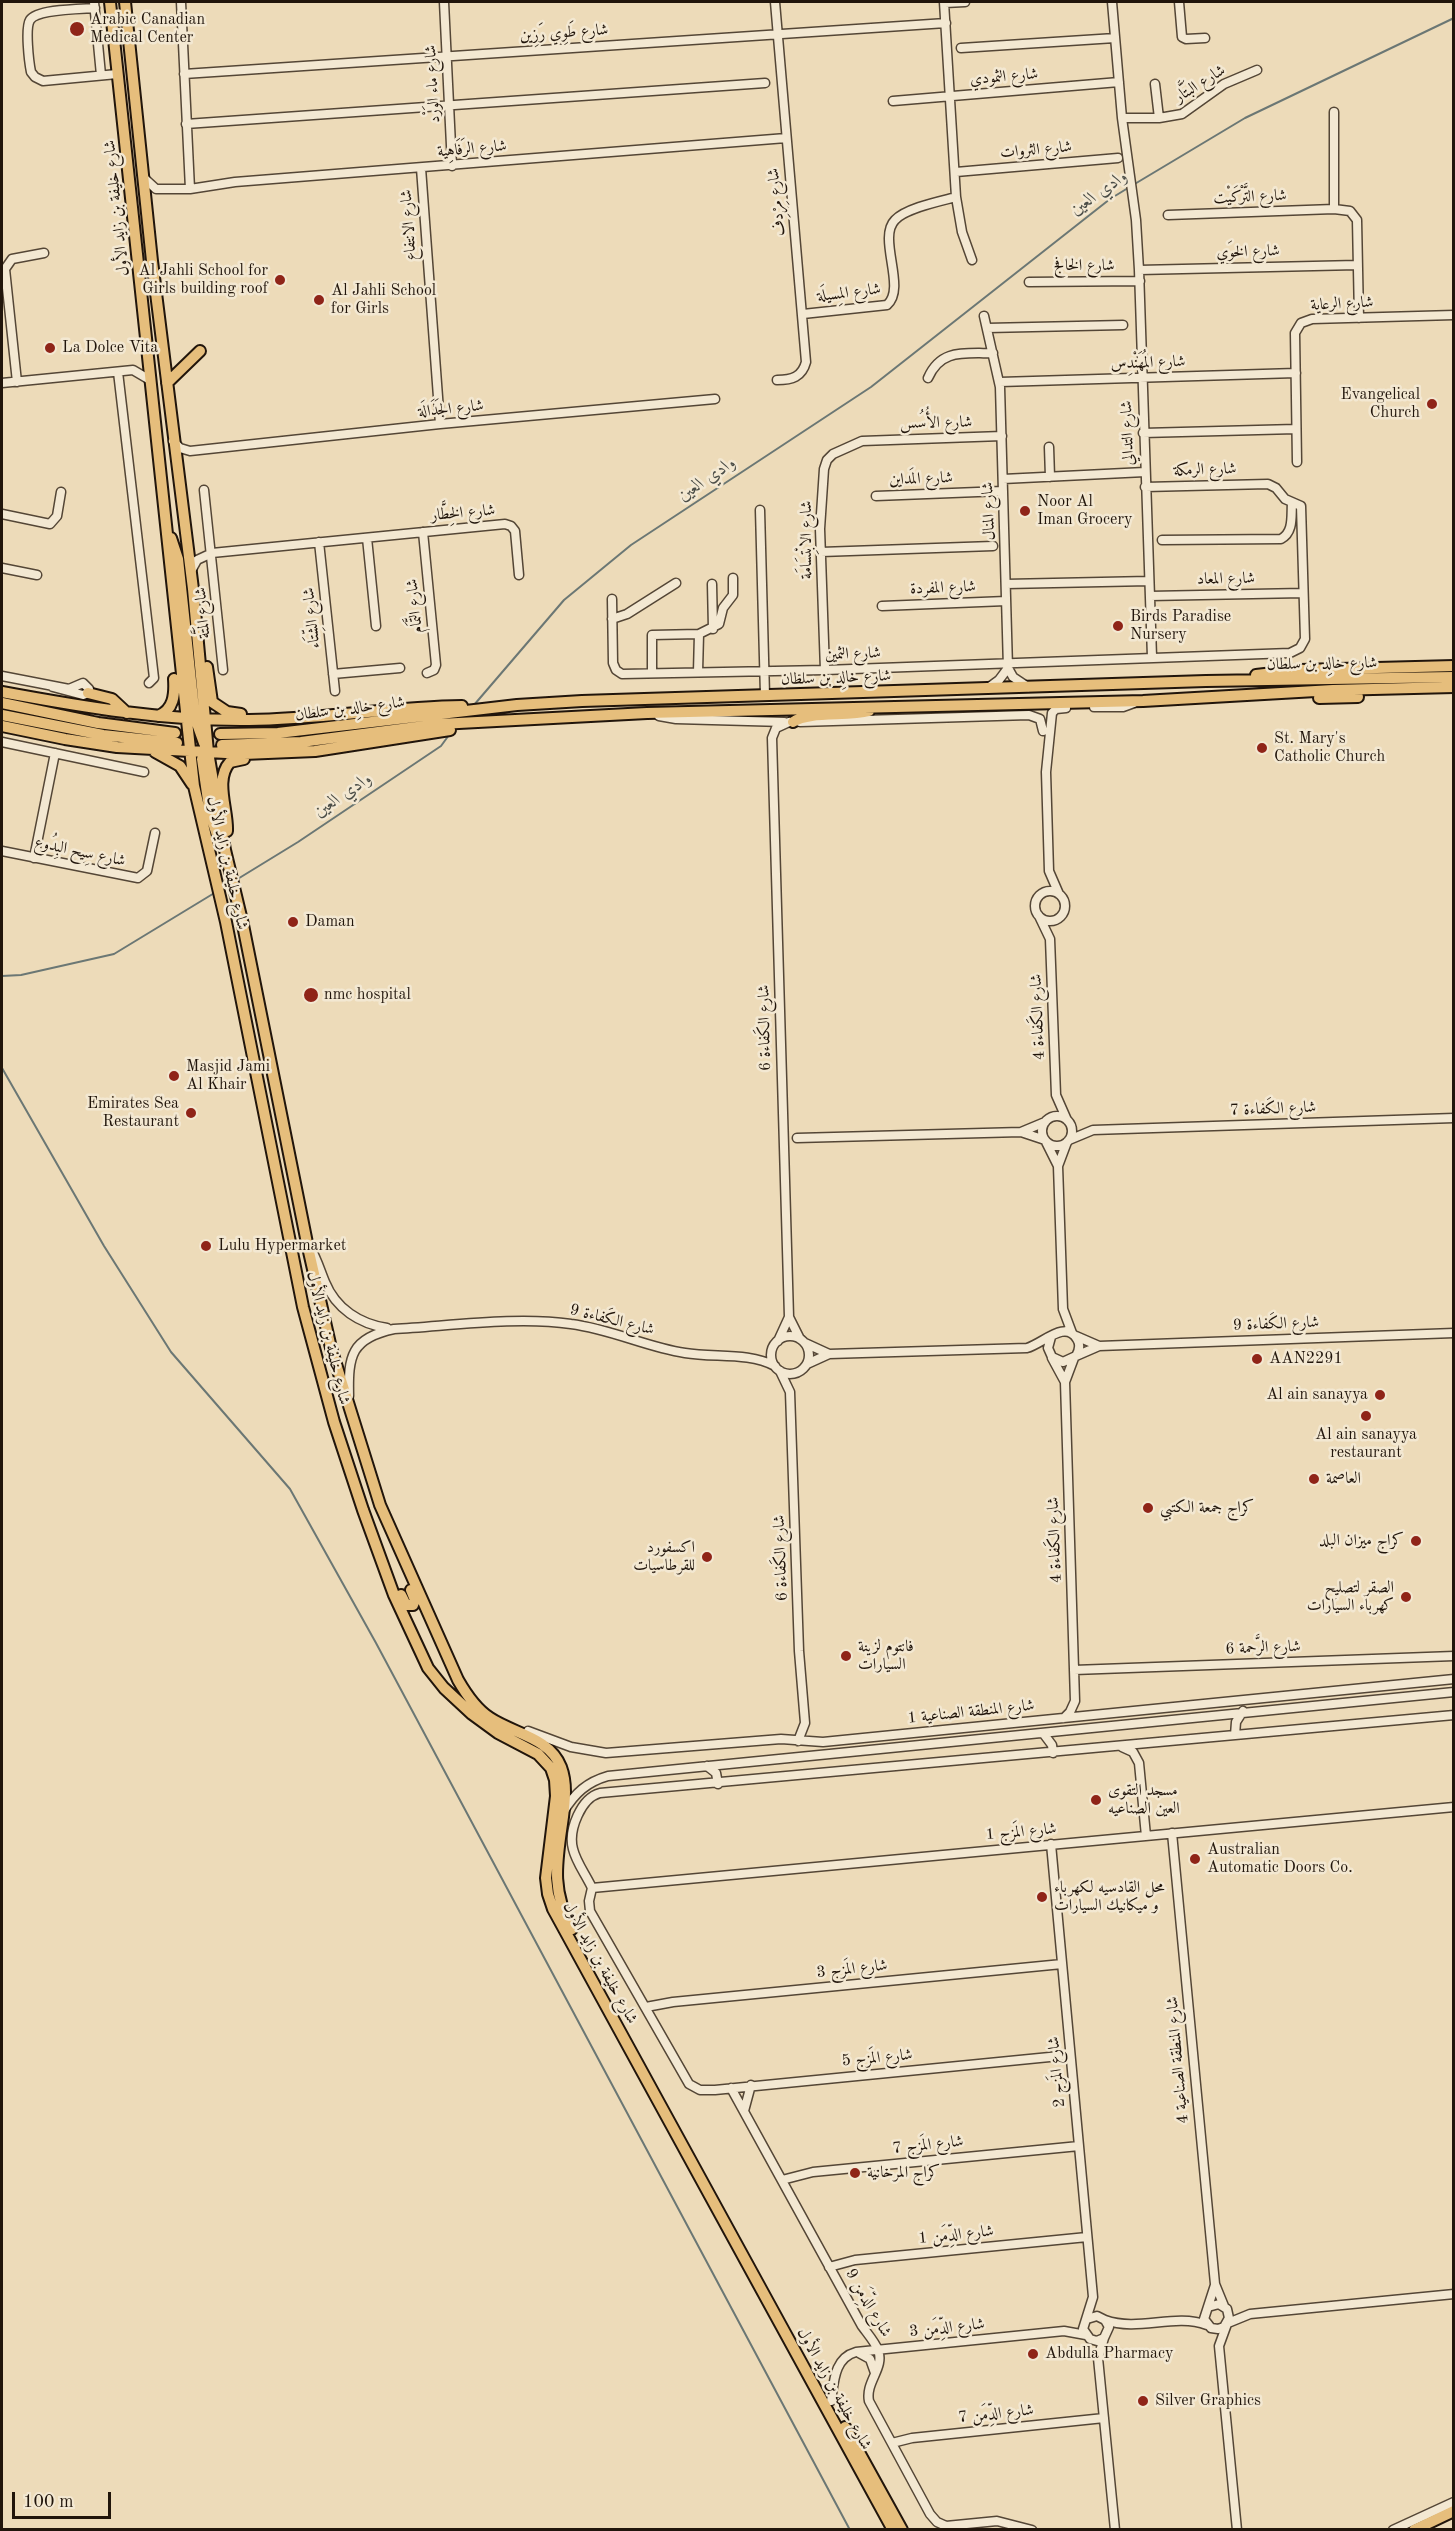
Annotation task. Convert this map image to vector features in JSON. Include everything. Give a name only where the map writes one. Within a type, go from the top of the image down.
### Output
[{"type":"main road","name":"شارع خليفة بن زايد الأول","points":[[110,2],[128,155],[168,560],[200,751],[194,786],[226,922],[303,1308],[334,1422],[380,1556],[413,1638],[438,1682],[481,1721],[538,1754],[551,1768],[555,1780],[556,1796],[546,1878],[553,1909],[893,2529]]},
{"type":"main road","name":"شارع خليفة بن زايد الأول","points":[[126,7],[173,441],[193,589],[195,718],[200,751]]},
{"type":"main road","points":[[167,383],[200,351]]},
{"type":"main road","points":[[165,522],[178,559],[195,718]]},
{"type":"main road","points":[[158,716],[163,714],[171,704],[175,692],[166,594],[168,560]]},
{"type":"main road","points":[[193,589],[202,624],[211,699],[214,705],[234,714],[322,716]]},
{"type":"main road","points":[[1230,681],[1287,670],[1454,666]]},
{"type":"main road","name":"شارع خالِد بن سلطان","points":[[1454,677],[988,688],[516,705],[382,714],[278,733],[221,740],[301,742],[385,736],[517,720],[647,713],[1143,701],[1333,690],[1454,687]]},
{"type":"main road","points":[[2,692],[158,716],[251,720],[382,714]]},
{"type":"main road","points":[[88,693],[112,699],[127,713]]},
{"type":"main road","points":[[1229,697],[1280,700],[1454,694]]},
{"type":"main road","points":[[2,703],[176,738],[103,735],[2,715]]},
{"type":"main road","points":[[791,722],[803,717],[852,715],[886,706]]},
{"type":"main road","points":[[2,726],[65,739],[146,749],[267,754],[315,751]]},
{"type":"main road","points":[[225,846],[227,821],[222,780],[230,762],[236,759],[290,757],[385,736]]},
{"type":"main road","points":[[146,749],[173,760],[185,771],[194,786]]},
{"type":"main road","points":[[200,751],[210,814],[218,838],[225,846]]},
{"type":"main road","name":"شارع خليفة بن زايد الأول","points":[[225,846],[331,1348],[364,1459],[392,1534],[458,1680],[474,1704],[496,1722],[539,1742],[554,1755],[561,1767],[564,1779],[563,1812],[556,1875],[563,1911],[902,2529]]},
{"type":"main road","points":[[380,1556],[388,1565],[404,1604],[412,1605],[415,1600],[394,1550],[392,1534]]},
{"type":"main road","points":[[1414,2529],[1454,2511]]},
{"type":"street","points":[[126,7],[133,2]]},
{"type":"street","points":[[181,2],[190,189]]},
{"type":"street","name":"شارع ماء الوَرْد","points":[[444,2],[453,166]]},
{"type":"street","name":"شارع مِرْدِف","points":[[775,2],[803,314],[805,366],[797,376],[777,380]]},
{"type":"street","points":[[965,2],[944,2],[956,197],[962,231],[972,260]]},
{"type":"street","points":[[1112,2],[1122,118]]},
{"type":"street","points":[[1179,2],[1183,38],[1205,38]]},
{"type":"street","points":[[101,75],[95,5],[40,13],[32,18],[28,26],[31,69],[35,77],[43,81],[117,74]]},
{"type":"street","name":"شارع طَوِي رَزِين","points":[[184,74],[946,23]]},
{"type":"street","points":[[961,48],[1115,38]]},
{"type":"street","name":"شارع البَتَّار","points":[[1122,118],[1159,118],[1182,114],[1224,84],[1257,70]]},
{"type":"street","name":"شارع الثمودي","points":[[893,101],[1119,82]]},
{"type":"street","points":[[186,124],[765,83]]},
{"type":"street","points":[[1155,84],[1159,118]]},
{"type":"street","points":[[1334,112],[1334,209],[1347,209],[1356,217],[1359,318]]},
{"type":"street","name":"شارع التدالي","points":[[1122,118],[1134,209],[1140,281],[1141,378],[1152,657]]},
{"type":"street","name":"شارع الرَفَاهِية","points":[[161,190],[786,138]]},
{"type":"street","name":"شارع الثروات","points":[[956,172],[1118,158]]},
{"type":"street","name":"شارع الانتفاع","points":[[420,168],[440,424]]},
{"type":"street","points":[[144,178],[151,187],[161,190]]},
{"type":"street","points":[[146,203],[161,190]]},
{"type":"street","name":"شارع المِسيلَة","points":[[803,314],[887,305],[894,294],[890,234],[893,221],[926,205],[956,197]]},
{"type":"street","name":"شارع التَّرْكَيْت","points":[[1168,215],[1334,209]]},
{"type":"street","points":[[17,382],[5,269],[8,262],[15,258],[44,253]]},
{"type":"street","name":"شارع الخوَي","points":[[1139,270],[1357,264]]},
{"type":"street","name":"شارع الخافج","points":[[1029,282],[1140,281]]},
{"type":"street","name":"شارع الرعاية","points":[[1297,462],[1295,333],[1301,322],[1308,319],[1454,315]]},
{"type":"street","name":"شارع المنال","points":[[984,316],[1000,382],[1008,665]]},
{"type":"street","points":[[987,328],[1123,325]]},
{"type":"street","points":[[928,378],[934,365],[949,355],[993,353]]},
{"type":"street","points":[[2,383],[133,370],[148,357]]},
{"type":"street","points":[[133,370],[150,380]]},
{"type":"street","points":[[118,372],[154,676],[153,681],[148,683]]},
{"type":"street","name":"شارع المُهَنْدِس","points":[[1000,382],[1296,373]]},
{"type":"street","name":"شارع الجَدَالَة","points":[[190,451],[440,424],[715,399]]},
{"type":"street","points":[[1143,433],[1296,429]]},
{"type":"street","name":"شارع الأُسُس","points":[[871,440],[1002,436]]},
{"type":"street","name":"شارع الابْتِسَامَة","points":[[825,670],[821,552],[825,462],[844,447],[871,440]]},
{"type":"street","points":[[173,441],[190,451]]},
{"type":"street","points":[[1048,447],[1050,477]]},
{"type":"street","points":[[177,465],[190,451]]},
{"type":"street","points":[[1003,479],[1145,472]]},
{"type":"street","name":"شارع الرمكة","points":[[1145,487],[1266,484],[1274,486],[1282,496],[1292,502]]},
{"type":"street","name":"شارع المَتَّة","points":[[204,490],[223,670]]},
{"type":"street","name":"شارع المَداين","points":[[876,496],[1003,491]]},
{"type":"street","points":[[2,514],[50,524],[57,516],[61,492]]},
{"type":"street","points":[[1162,540],[1281,539],[1288,535],[1291,529],[1292,502]]},
{"type":"street","name":"شارع الثمين","points":[[612,599],[612,660],[616,670],[622,674],[1008,665],[1294,652],[1302,646],[1305,639],[1303,509],[1292,502]]},
{"type":"street","points":[[760,510],[765,695]]},
{"type":"street","name":"شارع الخِطَّار","points":[[210,554],[508,525],[515,531],[519,575]]},
{"type":"street","name":"شارع التَّمَام","points":[[423,532],[436,665],[434,670],[428,673]]},
{"type":"street","points":[[367,537],[376,626]]},
{"type":"street","name":"شارع الشِّتَاء","points":[[320,542],[335,691]]},
{"type":"street","points":[[186,543],[196,554],[210,554]]},
{"type":"street","points":[[821,552],[993,546]]},
{"type":"street","points":[[190,573],[195,562],[210,554]]},
{"type":"street","points":[[2,568],[37,575]]},
{"type":"street","points":[[652,673],[652,636],[699,634],[719,624],[723,608],[733,595],[733,578]]},
{"type":"street","points":[[1006,584],[1149,581]]},
{"type":"street","points":[[612,619],[624,616],[676,583]]},
{"type":"street","points":[[712,584],[713,628]]},
{"type":"street","name":"شارع المعاد","points":[[1150,596],[1303,593]]},
{"type":"street","name":"شارع المفردة","points":[[882,606],[1006,601]]},
{"type":"street","points":[[698,672],[699,634]]},
{"type":"street","points":[[1008,665],[1013,677],[1028,687]]},
{"type":"street","points":[[988,688],[999,680],[1008,665]]},
{"type":"street","points":[[333,674],[400,668]]},
{"type":"street","points":[[2,676],[83,695],[88,693]]},
{"type":"street","points":[[1049,871],[1064,906],[1061,916],[1053,921],[1039,916],[1035,907],[1049,871],[1047,752],[1053,710],[1123,707],[1143,701]]},
{"type":"street","points":[[956,704],[986,711],[1033,709],[1039,712],[1042,719],[1044,747],[1047,752]]},
{"type":"street","points":[[647,713],[676,719],[758,722],[1029,715],[1040,719],[1043,731]]},
{"type":"street","points":[[758,722],[767,727],[772,738]]},
{"type":"street","points":[[772,738],[776,728],[791,722]]},
{"type":"street","name":"شارع الكَفاءة 6","points":[[772,738],[789,1317],[802,1341]]},
{"type":"street","points":[[2,742],[144,772]]},
{"type":"street","points":[[34,858],[56,753]]},
{"type":"street","name":"شارع سِيح البِدُوع","points":[[2,851],[138,878],[147,871],[155,833]]},
{"type":"street","points":[[1040,895],[1049,891],[1059,894]]},
{"type":"street","name":"شارع الكَفاءة 4","points":[[1039,916],[1050,939],[1056,1095],[1046,1121]]},
{"type":"street","name":"شارع الكَفاءة 4","points":[[1050,939],[1061,916]]},
{"type":"street","name":"شارع الكَفاءة 4","points":[[1056,1095],[1068,1120]]},
{"type":"street","points":[[829,1354],[789,1337],[777,1342],[771,1355],[777,1369],[792,1374],[829,1354],[1028,1348],[1063,1362],[1075,1357],[1080,1344],[1063,1309],[1058,1166],[1072,1129],[1068,1120],[1057,1116],[1021,1132]]},
{"type":"street","name":"شارع الكَفاءة 7","points":[[1068,1141],[1093,1130],[1454,1118]]},
{"type":"street","name":"شارع الكَفاءة 7","points":[[1068,1120],[1093,1130]]},
{"type":"street","points":[[1046,1121],[1042,1129],[1045,1141],[1058,1166]]},
{"type":"street","points":[[797,1138],[1021,1132],[1056,1146],[1068,1141]]},
{"type":"street","name":"شارع الكَفاءة 9","points":[[307,1243],[316,1257],[328,1288],[342,1307],[369,1324],[394,1329]]},
{"type":"street","points":[[1051,1357],[1048,1344],[1063,1309]]},
{"type":"street","name":"شارع الكَفاءة 6","points":[[777,1342],[789,1317]]},
{"type":"street","name":"شارع الكَفاءة 9","points":[[349,1408],[348,1370],[353,1353],[360,1342],[371,1335],[394,1329],[555,1322],[602,1329],[682,1353],[716,1357],[750,1357],[777,1369]]},
{"type":"street","points":[[1028,1348],[1061,1331],[1074,1334]]},
{"type":"street","name":"شارع الكَفاءة 9","points":[[1075,1357],[1099,1346],[1454,1333]]},
{"type":"street","name":"شارع الكَفاءة 9","points":[[1074,1334],[1099,1346]]},
{"type":"street","points":[[790,1392],[805,1367],[809,1353],[802,1341]]},
{"type":"street","name":"شارع الكَفاءة 9","points":[[750,1357],[777,1342]]},
{"type":"street","name":"شارع الكَفاءة 4","points":[[1051,1357],[1065,1382]]},
{"type":"street","name":"شارع الكَفاءة 4","points":[[1075,1357],[1065,1382],[1076,1696]]},
{"type":"street","name":"شارع الكَفاءة 6","points":[[777,1369],[790,1392],[799,1651],[805,1723],[798,1741]]},
{"type":"street","name":"شارع الرَّحمة 6","points":[[1074,1670],[1454,1656]]},
{"type":"street","name":"شارع المنطقة الصناعية 1","points":[[496,1722],[513,1725],[571,1747],[606,1753],[781,1739],[823,1742],[1454,1679]]},
{"type":"street","points":[[1390,1698],[1400,1692],[1402,1684]]},
{"type":"street","name":"شارع المنطقة الصناعية 1","points":[[563,1812],[580,1789],[600,1778],[1224,1713],[1454,1692]]},
{"type":"street","points":[[1076,1696],[1080,1707],[1093,1715]]},
{"type":"street","points":[[1064,1718],[1073,1709],[1076,1696]]},
{"type":"street","points":[[1235,1731],[1243,1712]]},
{"type":"street","points":[[1224,1713],[1235,1731]]},
{"type":"street","points":[[646,2007],[590,1911],[589,1901],[592,1888],[575,1855],[572,1842],[582,1806],[588,1799],[600,1793],[1053,1749],[1145,1744],[1235,1731],[1454,1715]]},
{"type":"street","points":[[805,1723],[812,1735],[823,1742]]},
{"type":"street","points":[[1053,1749],[1058,1731]]},
{"type":"street","points":[[1043,1732],[1053,1749]]},
{"type":"street","points":[[899,1747],[898,1742],[902,1734]]},
{"type":"street","points":[[1145,1744],[1139,1763],[1146,1836]]},
{"type":"street","points":[[1121,1746],[1132,1752],[1139,1763]]},
{"type":"street","points":[[718,1780],[728,1764]]},
{"type":"street","points":[[707,1766],[718,1780]]},
{"type":"street","name":"شارع المَزج 1","points":[[592,1888],[1454,1807]]},
{"type":"street","name":"شارع المنطقة الصناعية 4","points":[[1172,1833],[1215,2284],[1225,2307]]},
{"type":"street","name":"شارع المَزج 2","points":[[1051,1845],[1093,2296],[1104,2319]]},
{"type":"street","name":"شارع المَزج 3","points":[[646,2007],[673,2002],[1062,1964]]},
{"type":"street","name":"شارع المَزج 5","points":[[646,2007],[689,2084],[700,2090],[1070,2055]]},
{"type":"street","points":[[744,2111],[752,2085]]},
{"type":"street","name":"شارع الدِّمَن 9","points":[[731,2088],[878,2350],[877,2370],[868,2388],[868,2401],[930,2514],[937,2522],[946,2526],[997,2521],[1032,2529]]},
{"type":"street","name":"شارع المَزج 7","points":[[782,2180],[813,2172],[1079,2146]]},
{"type":"street","name":"شارع الدِّمَن 1","points":[[830,2267],[855,2260],[1087,2237]]},
{"type":"street","name":"شارع المنطقة الصناعية 4","points":[[1208,2308],[1215,2284]]},
{"type":"street","points":[[1115,2529],[1098,2358],[1083,2329],[1087,2320],[1097,2316],[1128,2325],[1186,2320],[1218,2329],[1250,2314],[1454,2294]]},
{"type":"street","name":"شارع المَزج 2","points":[[1087,2320],[1093,2296]]},
{"type":"street","points":[[1186,2320],[1216,2304],[1250,2314]]},
{"type":"street","points":[[1219,2346],[1229,2315],[1225,2307]]},
{"type":"street","points":[[1208,2308],[1204,2315],[1219,2346],[1237,2529]]},
{"type":"street","points":[[1098,2358],[1108,2327],[1104,2319]]},
{"type":"street","name":"شارع الدِّمَن 3","points":[[1064,2331],[1087,2320]]},
{"type":"street","points":[[1086,2336],[1093,2340],[1105,2337],[1128,2325]]},
{"type":"street","name":"شارع الدِّمَن 3","points":[[856,2352],[1064,2331],[1086,2336]]},
{"type":"street","points":[[831,2401],[838,2366],[845,2357],[856,2352],[870,2359],[877,2370],[893,2349]]},
{"type":"street","name":"شارع الدِّمَن 7","points":[[892,2443],[912,2438],[1104,2418]]},
{"type":"street","points":[[1393,2529],[1454,2502]]},
{"type":"waterway","name":"وادي العين","points":[[1133,185],[1245,118],[1454,18]]},
{"type":"waterway","name":"وادي العين","points":[[474,705],[564,600],[631,545],[871,387],[1110,199],[1128,188]]},
{"type":"waterway","name":"وادي العين","points":[[236,880],[298,842],[441,746],[449,735]]},
{"type":"waterway","name":"وادي العين","points":[[2,976],[21,975],[114,954],[216,892]]},
{"type":"waterway","points":[[2,1068],[104,1246],[171,1352],[290,1489],[376,1643],[850,2530]]},
{"type":"tunnel","points":[[177,743],[222,745]]},
{"type":"place","name":"Arabic Canadian Medical Center","points":[[77,29]]},
{"type":"place","name":"Al Jahli School for Girls building roof","points":[[280,280]]},
{"type":"place","name":"Al Jahli School for Girls","points":[[319,300]]},
{"type":"place","name":"La Dolce Vita","points":[[50,348]]},
{"type":"place","name":"Evangelical Church","points":[[1432,404]]},
{"type":"place","name":"Noor Al Iman Grocery","points":[[1025,511]]},
{"type":"place","name":"Birds Paradise Nursery","points":[[1118,626]]},
{"type":"place","name":"St. Mary's Catholic Church","points":[[1262,748]]},
{"type":"place","name":"Daman","points":[[293,922]]},
{"type":"place","name":"nmc hospital","points":[[311,995]]},
{"type":"place","name":"Masjid Jami Al Khair","points":[[174,1076]]},
{"type":"place","name":"Emirates Sea Restaurant","points":[[191,1113]]},
{"type":"place","name":"Lulu Hypermarket","points":[[206,1246]]},
{"type":"place","name":"AAN2291","points":[[1257,1359]]},
{"type":"place","name":"Al ain sanayya","points":[[1380,1395]]},
{"type":"place","name":"Al ain sanayya restaurant","points":[[1366,1416]]},
{"type":"place","name":"العاصمة","points":[[1314,1479]]},
{"type":"place","name":"كراج جمعة الكتبي","points":[[1148,1508]]},
{"type":"place","name":"كراج ميزان البلد","points":[[1416,1541]]},
{"type":"place","name":"اكسفورد للقرطاسيات","points":[[707,1557]]},
{"type":"place","name":"الصقر لتصليح كهرباء السيارات","points":[[1406,1597]]},
{"type":"place","name":"فانتوم لزينة السيارات","points":[[846,1656]]},
{"type":"place","name":"مسجد التقوى العين الصناعيه","points":[[1096,1800]]},
{"type":"place","name":"Australian Automatic Doors Co.","points":[[1195,1859]]},
{"type":"place","name":"محل القادسيه لكهرباء و ميكانيك السيارات","points":[[1042,1897]]},
{"type":"place","name":"كراج المرخانية","points":[[855,2173]]},
{"type":"place","name":"Abdulla Pharmacy","points":[[1033,2354]]},
{"type":"place","name":"Silver Graphics","points":[[1143,2401]]}]
